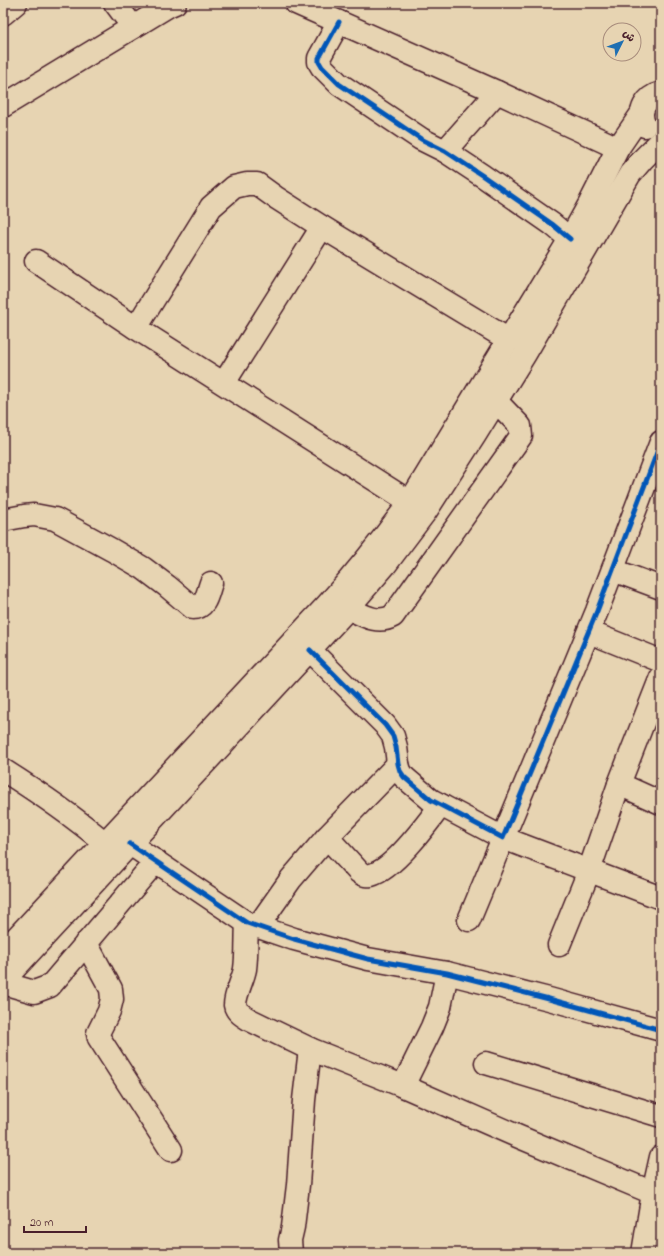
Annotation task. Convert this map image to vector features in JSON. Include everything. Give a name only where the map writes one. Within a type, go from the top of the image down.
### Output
[{"type":"main road","points":[[3,14],[16,3]]},
{"type":"main road","points":[[115,3],[133,27]]},
{"type":"main road","points":[[3,106],[175,3]]},
{"type":"main road","points":[[296,3],[497,92],[618,148]]},
{"type":"main road","points":[[339,22],[319,58],[319,62],[325,71],[339,84],[421,139],[446,151],[552,224],[570,239]]},
{"type":"main road","points":[[446,151],[497,92]]},
{"type":"main road","points":[[3,952],[350,580],[371,555],[410,502],[509,340],[570,239],[618,148],[642,113],[644,105],[648,99],[655,94],[661,93]]},
{"type":"main road","points":[[642,113],[643,121],[647,128],[652,133],[661,136]]},
{"type":"main road","points":[[156,861],[50,986],[34,992],[3,982],[310,650],[386,564],[426,511],[496,401],[529,347],[620,189],[634,169],[661,142]]},
{"type":"main road","points":[[136,328],[211,207],[234,187],[247,184],[257,184],[322,227],[509,340]]},
{"type":"main road","points":[[224,383],[322,227]]},
{"type":"main road","points":[[36,261],[136,328],[410,502]]},
{"type":"main road","points":[[348,608],[375,620],[387,619],[393,616],[521,436],[520,426],[496,401]]},
{"type":"main road","points":[[469,920],[589,632],[661,442]]},
{"type":"main road","points":[[3,520],[34,515],[55,519],[143,568],[193,608],[198,608],[205,602],[211,583]]},
{"type":"main road","points":[[613,570],[661,588]]},
{"type":"main road","points":[[589,632],[661,661]]},
{"type":"main road","points":[[310,650],[389,731],[393,736],[398,764],[404,777],[431,800],[503,838],[661,898]]},
{"type":"main road","points":[[559,945],[589,871],[619,784],[661,677]]},
{"type":"main road","points":[[398,764],[328,837],[253,924],[245,969],[236,999],[235,1005],[237,1009],[242,1015],[250,1020],[310,1049],[403,1086],[653,1193]]},
{"type":"main road","points":[[3,770],[23,782],[105,843]]},
{"type":"main road","points":[[619,784],[661,803]]},
{"type":"main road","points":[[328,837],[359,872],[370,876],[383,870],[396,858],[419,834],[442,806]]},
{"type":"main road","points":[[130,844],[253,924],[294,939],[368,959],[447,973],[661,1030]]},
{"type":"main road","points":[[86,943],[111,989],[112,999],[109,1012],[98,1033],[99,1038],[171,1150]]},
{"type":"main road","points":[[403,1086],[440,1008],[447,973]]},
{"type":"main road","points":[[291,1253],[290,1240],[298,1185],[304,1100],[310,1049]]},
{"type":"main road","points":[[486,1064],[661,1116]]},
{"type":"main road","points":[[643,1253],[654,1232],[653,1193],[661,1156]]},
{"type":"cycle path","points":[[339,22],[319,58],[319,62],[322,67],[339,84],[421,139],[445,151],[483,176],[552,224],[570,239]]},
{"type":"cycle path","points":[[310,650],[385,725],[393,736],[398,764],[404,777],[431,800],[503,838],[597,611],[661,442]]},
{"type":"cycle path","points":[[130,844],[247,923],[294,939],[368,959],[447,973],[661,1030]]}]
